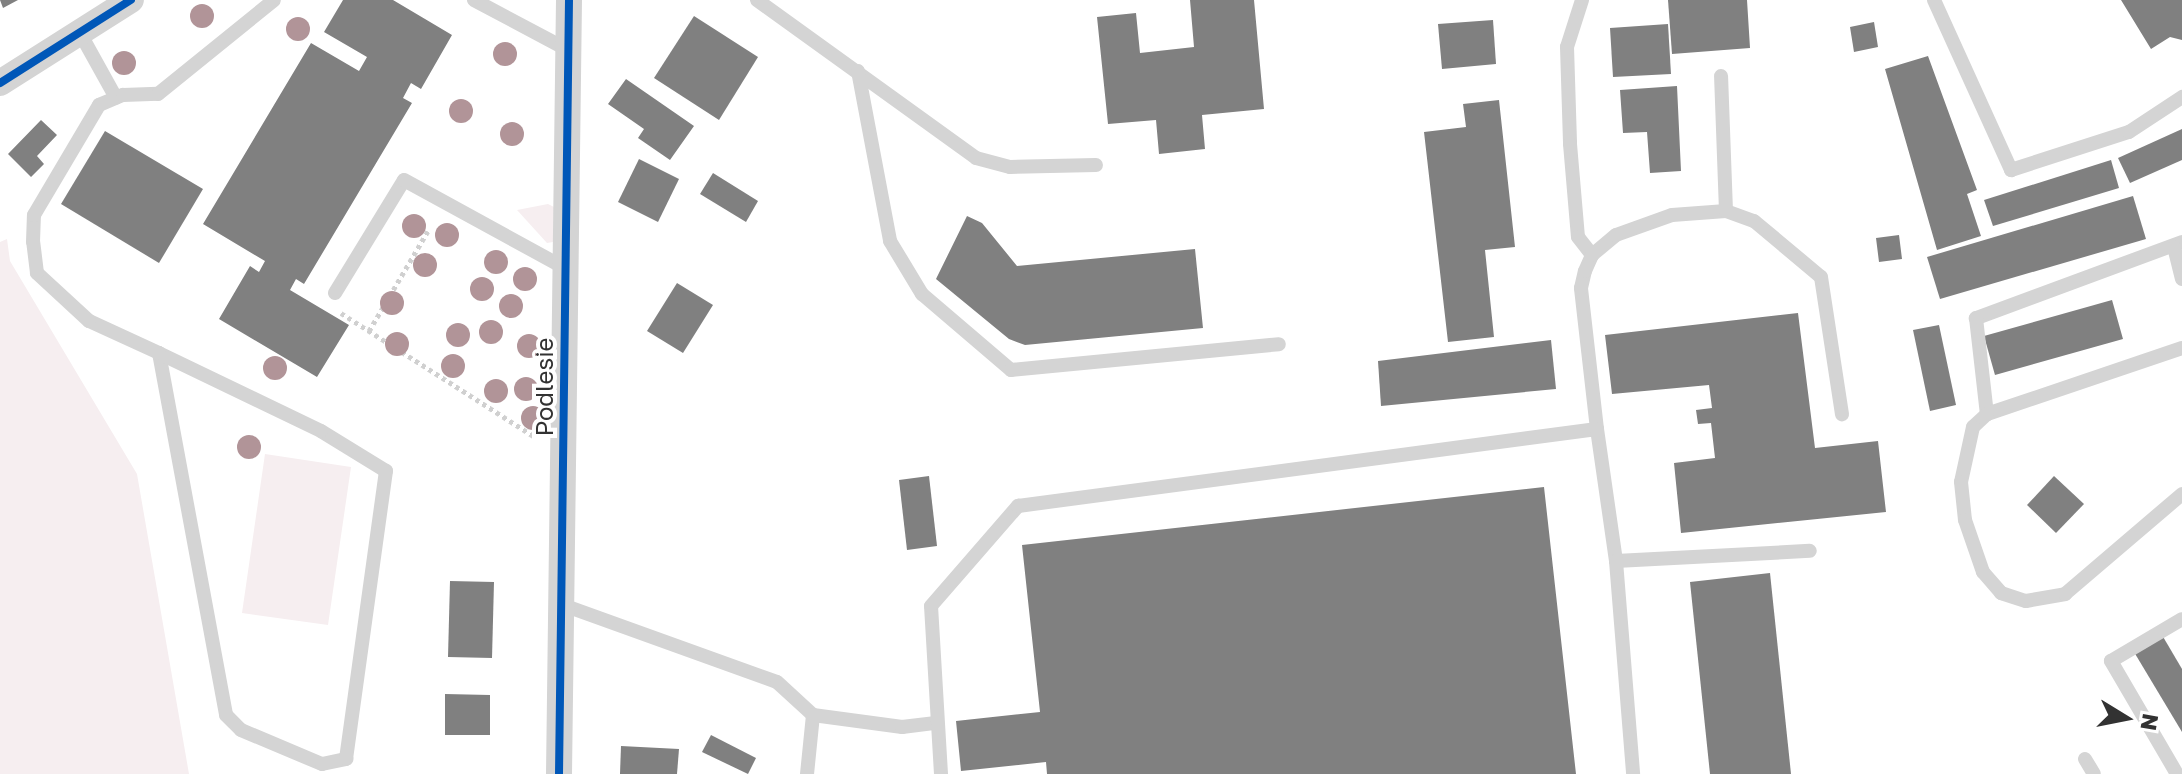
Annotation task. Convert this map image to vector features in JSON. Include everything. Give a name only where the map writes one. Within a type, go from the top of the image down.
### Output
[{"type":"street","points":[[0,83],[131,0]]},
{"type":"street","name":"Podlesie","points":[[559,774],[569,0]]},
{"type":"lane","points":[[159,353],[226,715],[241,730],[322,764],[346,759],[386,471],[321,431],[159,353],[89,321],[37,273],[34,215],[99,105],[116,98],[158,94],[274,0]]},
{"type":"lane","points":[[474,0],[568,50]]},
{"type":"lane","points":[[757,0],[858,71],[938,136],[976,158],[1010,167],[1096,165]]},
{"type":"lane","points":[[1582,0],[1567,47],[1570,144],[1578,237],[1592,255]]},
{"type":"lane","points":[[1934,0],[2011,170],[2129,132],[2182,97]]},
{"type":"lane","points":[[80,33],[116,98]]},
{"type":"lane","points":[[858,71],[890,241],[922,294],[1011,370],[1279,344]]},
{"type":"lane","points":[[1721,76],[1726,211]]},
{"type":"lane","points":[[335,293],[404,180],[565,268]]},
{"type":"lane","points":[[1633,774],[1616,561],[1581,288],[1592,255],[1616,235],[1672,215],[1726,211],[1754,221],[1821,277],[1842,414]]},
{"type":"lane","points":[[1987,414],[1976,318],[2178,245],[2182,279]]},
{"type":"lane","points":[[2182,348],[1987,414],[1973,427],[1961,482],[1965,520],[1983,572],[2001,593],[2026,601],[2065,594],[2182,494]]},
{"type":"lane","points":[[941,774],[931,606],[1018,506],[1597,429]]},
{"type":"lane","points":[[1616,561],[1810,551]]},
{"type":"lane","points":[[563,605],[777,682],[813,715],[902,727],[936,723]]},
{"type":"lane","points":[[2177,774],[2111,661],[2182,619]]},
{"type":"lane","points":[[807,774],[813,715]]},
{"type":"lane","points":[[2085,759],[2094,774]]},
{"type":"path","points":[[369,331],[428,231]]},
{"type":"path","points":[[334,309],[563,453]]},
{"type":"shaded area","points":[[548,204],[554,207],[553,242],[547,243],[517,210]]},
{"type":"shaded area","points":[[7,239],[10,261],[137,474],[189,774],[0,774],[0,242]]},
{"type":"shaded area","points":[[265,454],[351,467],[328,625],[242,613]]},
{"type":"building","points":[[0,0],[18,0],[3,8]]},
{"type":"building","points":[[343,0],[393,0],[452,35],[421,89],[411,83],[403,98],[412,103],[304,284],[296,279],[290,290],[349,325],[317,377],[219,319],[250,266],[259,272],[265,261],[203,224],[311,43],[359,71],[367,57],[324,32]]},
{"type":"building","points":[[1190,0],[1254,0],[1264,109],[1202,115],[1205,149],[1159,154],[1156,120],[1108,124],[1097,17],[1136,13],[1140,53],[1194,47]]},
{"type":"building","points":[[1668,0],[1747,0],[1750,48],[1672,54]]},
{"type":"building","points":[[2121,0],[2182,0],[2182,40],[2170,37],[2151,49]]},
{"type":"building","points":[[694,16],[758,57],[719,120],[654,78]]},
{"type":"building","points":[[1493,20],[1496,64],[1442,69],[1438,24]]},
{"type":"building","points":[[1874,22],[1878,47],[1854,52],[1850,27]]},
{"type":"building","points":[[1668,24],[1671,74],[1613,77],[1610,28]]},
{"type":"building","points":[[1928,56],[1977,190],[1967,194],[1981,236],[1937,250],[1885,69]]},
{"type":"building","points":[[626,79],[694,126],[670,160],[638,138],[644,129],[608,104]]},
{"type":"building","points":[[1677,86],[1681,171],[1650,173],[1647,132],[1623,133],[1620,90]]},
{"type":"building","points":[[1499,100],[1515,247],[1485,250],[1494,337],[1448,342],[1424,132],[1466,127],[1463,104]]},
{"type":"building","points":[[41,120],[57,135],[37,156],[44,164],[31,177],[8,154]]},
{"type":"building","points":[[2182,129],[2182,160],[2130,183],[2118,158]]},
{"type":"building","points":[[105,131],[203,189],[159,263],[61,204]]},
{"type":"building","points":[[639,159],[679,179],[658,222],[618,202]]},
{"type":"building","points":[[2111,160],[2119,188],[1993,226],[1984,200]]},
{"type":"building","points":[[713,173],[758,201],[746,222],[700,194]]},
{"type":"building","points":[[2133,196],[2146,239],[1940,299],[1927,257]]},
{"type":"building","points":[[967,216],[982,223],[1017,266],[1195,249],[1203,328],[1025,345],[1009,339],[936,279]]},
{"type":"building","points":[[1899,235],[1902,259],[1879,262],[1876,238]]},
{"type":"building","points":[[677,283],[713,305],[683,353],[647,331]]},
{"type":"building","points":[[2112,300],[2123,339],[1995,375],[1984,336]]},
{"type":"building","points":[[1798,313],[1815,448],[1878,441],[1886,512],[1681,533],[1674,463],[1715,458],[1711,423],[1698,424],[1696,410],[1712,408],[1709,385],[1612,394],[1605,335]]},
{"type":"building","points":[[1939,325],[1956,405],[1930,411],[1913,330]]},
{"type":"building","points":[[1551,340],[1556,389],[1381,406],[1378,361]]},
{"type":"building","points":[[929,476],[937,546],[907,550],[899,480]]},
{"type":"building","points":[[2054,476],[2084,504],[2056,533],[2027,505]]},
{"type":"building","points":[[1544,487],[1576,774],[1047,774],[1046,762],[961,771],[956,721],[1040,712],[1022,545]]},
{"type":"building","points":[[1770,573],[1791,774],[1710,774],[1690,582]]},
{"type":"building","points":[[450,581],[494,582],[492,658],[448,657]]},
{"type":"building","points":[[2162,635],[2182,669],[2182,732],[2134,652]]},
{"type":"building","points":[[445,694],[490,695],[490,735],[445,735]]},
{"type":"building","points":[[711,735],[756,758],[748,774],[702,752]]},
{"type":"building","points":[[621,746],[679,749],[677,774],[620,774]]},
{"type":"cycle path","points":[[0,83],[131,0]]},
{"type":"cycle path","points":[[559,774],[569,0]]}]
